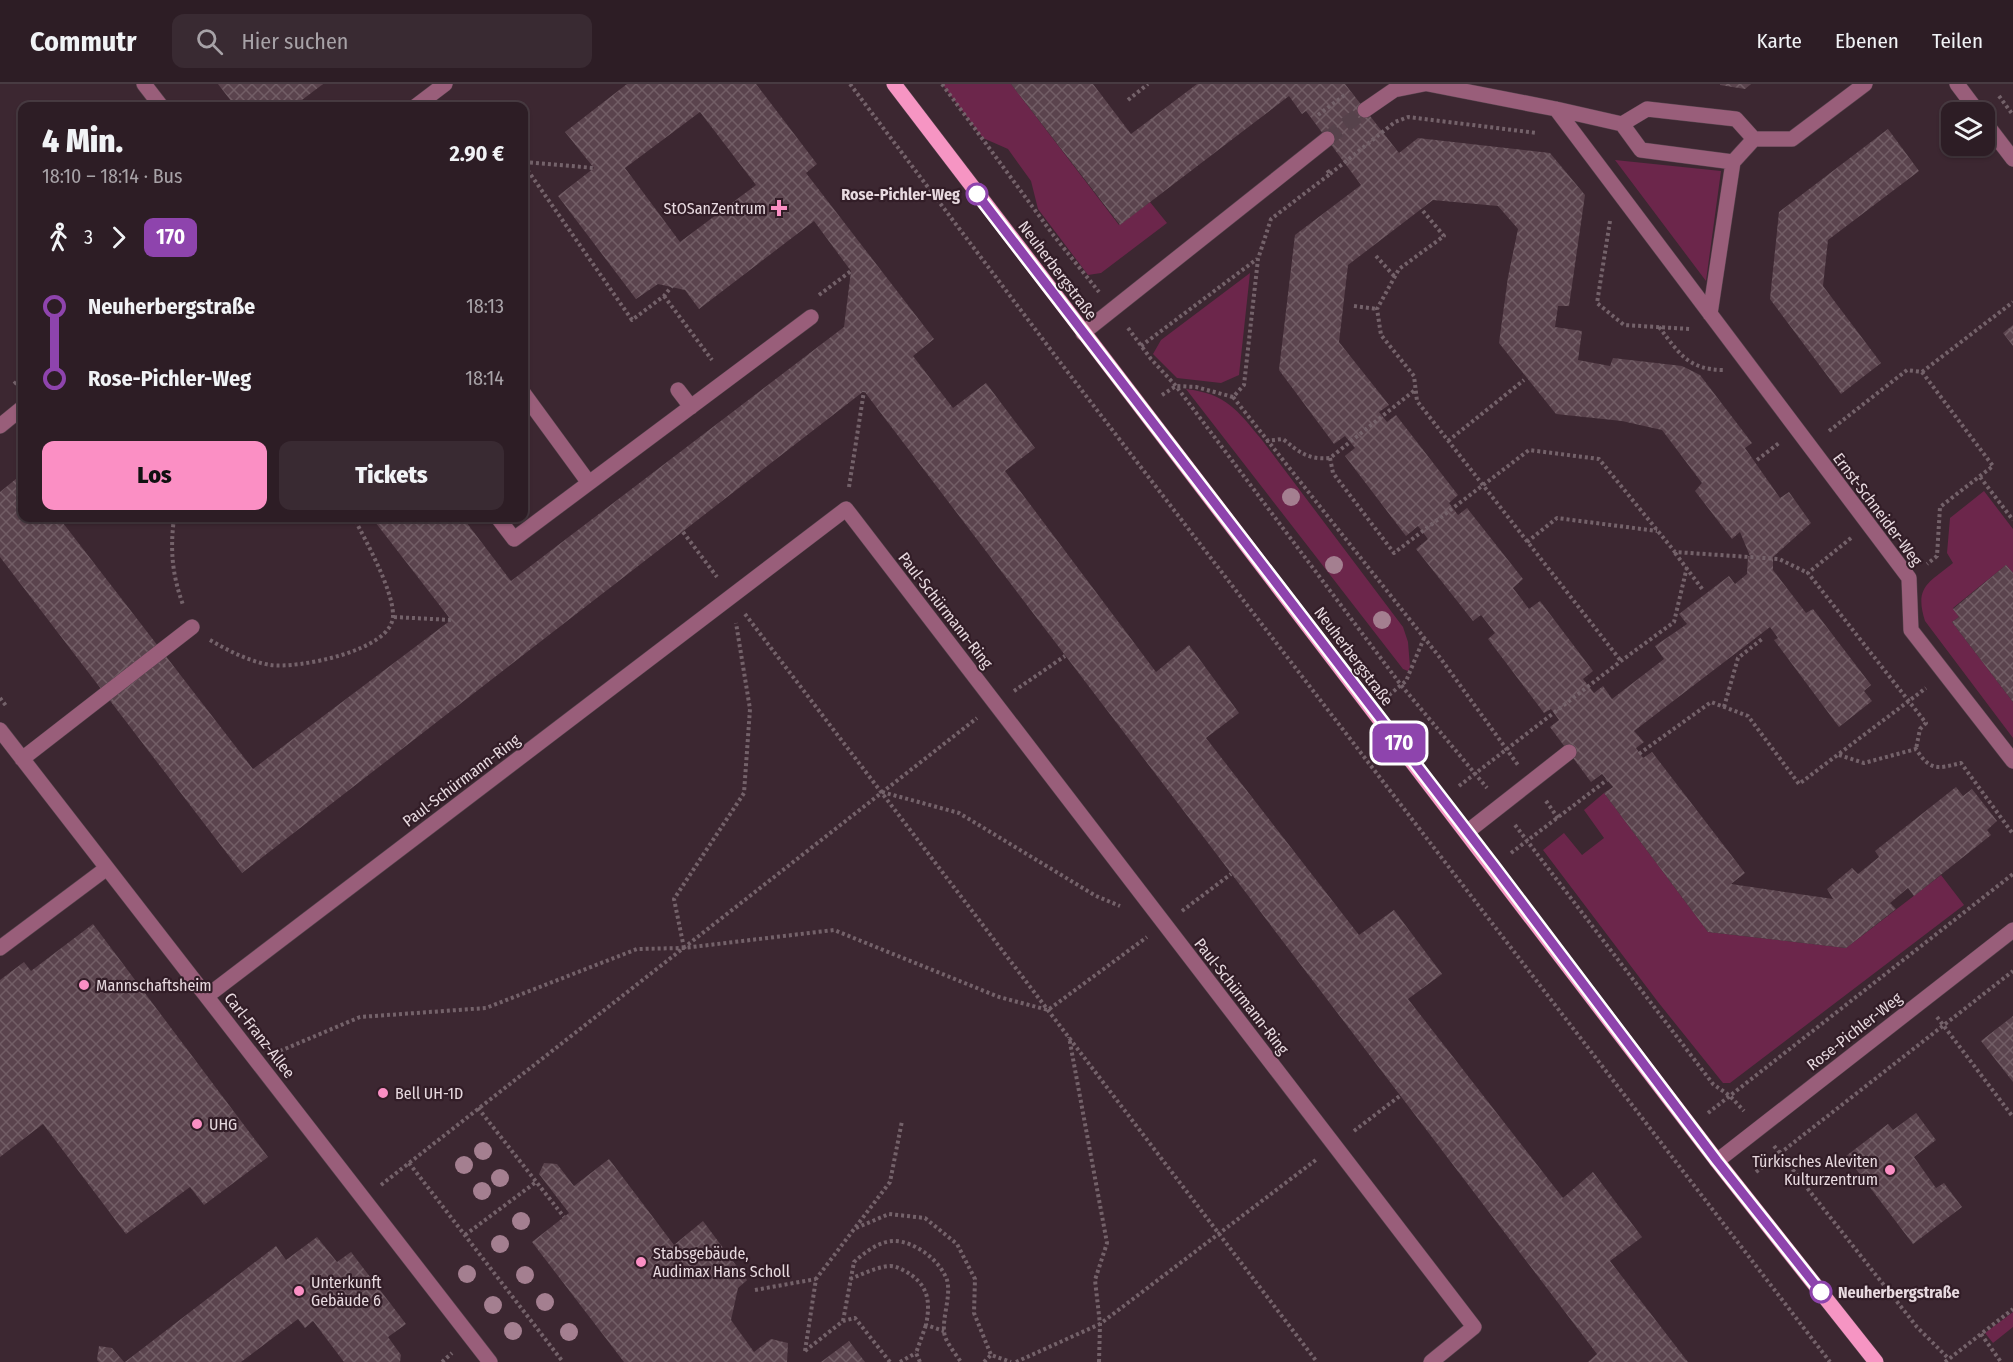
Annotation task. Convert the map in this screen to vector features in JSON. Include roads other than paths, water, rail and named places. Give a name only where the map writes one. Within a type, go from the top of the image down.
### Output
[{"type":"main road","name":"Neuherbergstraße","points":[[894,84],[1494,866],[1690,1126],[1876,1362]]},
{"type":"street","points":[[144,84],[158,102]]},
{"type":"street","points":[[421,102],[445,84]]},
{"type":"street","points":[[1365,110],[1394,90],[1426,84],[1622,124],[1641,150],[1733,162]]},
{"type":"street","points":[[1710,315],[1733,162],[1754,139],[1792,138],[1865,84]]},
{"type":"street","points":[[1957,84],[1970,102]]},
{"type":"street","name":"Ernst-Schneider-Weg","points":[[1556,109],[1909,578],[1911,630],[2013,761]]},
{"type":"street","points":[[1622,124],[1647,109],[1658,110],[1736,119],[1754,139]]},
{"type":"street","points":[[1995,135],[2013,159]]},
{"type":"street","points":[[1083,333],[1327,139]]},
{"type":"street","points":[[501,522],[514,539],[812,317]]},
{"type":"street","points":[[678,390],[691,407]]},
{"type":"street","points":[[528,399],[589,483]]},
{"type":"street","points":[[0,426],[18,411]]},
{"type":"street","name":"Paul-Schürmann-Ring","points":[[207,996],[846,509],[1474,1327],[1431,1362]]},
{"type":"street","points":[[22,759],[192,627]]},
{"type":"street","name":"Carl-Franz-Allee","points":[[0,730],[490,1362]]},
{"type":"street","points":[[1467,832],[1569,752]]},
{"type":"street","points":[[0,948],[107,868]]},
{"type":"street","name":"Rose-Pichler-Weg","points":[[1717,1161],[2013,930]]},
{"type":"tunnel","points":[[1327,139],[1365,110]]},
{"type":"place","name":"Rose-Pichler-Weg","points":[[977,194]]},
{"type":"place","name":"StOSanZentrum","points":[[779,208]]},
{"type":"place","name":"Mannschaftsheim","points":[[84,985]]},
{"type":"place","name":"Bell UH-1D","points":[[383,1093]]},
{"type":"place","name":"UHG","points":[[197,1124]]},
{"type":"place","name":"Türkisches Aleviten Kulturzentrum","points":[[1890,1170]]},
{"type":"place","name":"Stabsgebäude, Audimax Hans Scholl","points":[[641,1262]]},
{"type":"place","name":"Unterkunft Gebäude 6","points":[[299,1291]]},
{"type":"place","name":"Neuherbergstraße","points":[[1821,1292]]}]
